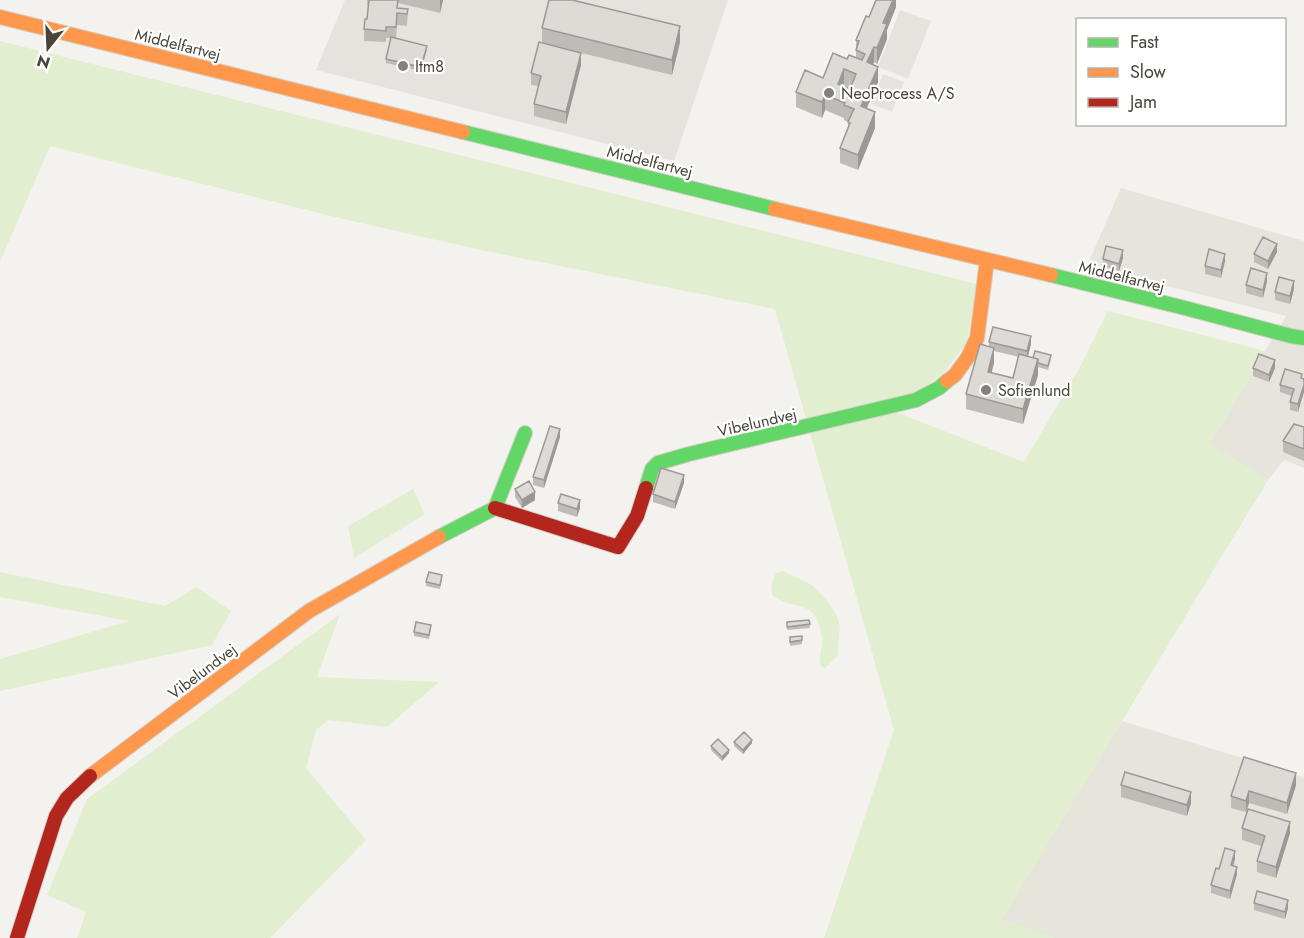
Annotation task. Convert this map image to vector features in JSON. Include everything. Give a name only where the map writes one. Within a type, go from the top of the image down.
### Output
[{"type":"street","name":"Middelfartvej","points":[[0,17],[1300,338]]},
{"type":"street","name":"Vibelundvej","points":[[17,938],[56,816],[84,780],[309,612],[430,542],[495,508],[618,547],[637,516],[652,469],[658,463],[916,400],[939,388],[955,375],[968,357],[977,338],[987,260]]},
{"type":"street","points":[[495,508],[525,433]]},
{"type":"shaded area","points":[[345,0],[728,0],[674,161],[316,70]]},
{"type":"shaded area","points":[[900,10],[931,21],[908,79],[878,67]]},
{"type":"shaded area","points":[[883,74],[904,82],[892,112],[871,104]]},
{"type":"shaded area","points":[[1121,188],[1304,241],[1304,468],[1284,460],[1268,480],[1210,444],[1286,316],[1087,266]]},
{"type":"shaded area","points":[[1122,721],[1304,777],[1304,938],[1053,938],[1001,920]]},
{"type":"green space","points":[[0,41],[977,284],[967,343],[943,373],[893,411],[1024,462],[1081,365],[1108,311],[1265,351],[1210,444],[1268,480],[1002,919],[1055,938],[824,938],[894,730],[775,309],[481,250],[343,219],[50,146],[0,262]]},
{"type":"green space","points":[[413,489],[425,514],[354,558],[348,526]]},
{"type":"green space","points":[[783,571],[814,587],[835,612],[839,625],[838,656],[825,668],[821,667],[820,663],[822,638],[815,616],[804,607],[772,595],[772,584],[776,573]]},
{"type":"green space","points":[[0,572],[165,606],[196,587],[231,611],[212,645],[0,691],[0,659],[129,621],[0,597]]},
{"type":"green space","points":[[340,614],[317,677],[439,682],[387,727],[328,720],[316,730],[306,768],[366,840],[270,938],[77,938],[86,912],[47,895],[87,799]]},
{"type":"building","points":[[369,0],[398,0],[397,8],[408,9],[407,14],[397,13],[396,27],[386,27],[386,31],[364,29]]},
{"type":"building","points":[[549,0],[572,0],[680,26],[672,60],[542,28]]},
{"type":"building","points":[[876,0],[893,0],[883,23],[887,24],[877,48],[874,47],[867,62],[878,67],[861,106],[875,112],[858,155],[840,148],[854,109],[825,95],[822,102],[796,92],[805,70],[823,78],[833,53],[847,59],[849,55],[862,60],[865,54],[856,50],[859,41],[856,40],[866,16],[869,17]],"holes":[[[844,69],[856,74],[850,89],[838,84]]]},
{"type":"building","points":[[391,37],[427,46],[421,67],[386,59]]},
{"type":"building","points":[[539,42],[581,53],[566,112],[534,104],[541,76],[531,73]]},
{"type":"building","points":[[1263,237],[1277,244],[1268,261],[1254,254]]},
{"type":"building","points":[[1106,246],[1123,250],[1119,264],[1103,259]]},
{"type":"building","points":[[1209,249],[1225,254],[1221,270],[1205,266]]},
{"type":"building","points":[[1251,268],[1267,273],[1263,290],[1246,285]]},
{"type":"building","points":[[1279,277],[1294,281],[1290,296],[1275,292]]},
{"type":"building","points":[[993,327],[1031,336],[1027,351],[989,342]]},
{"type":"building","points":[[980,344],[994,348],[988,372],[1013,378],[1019,354],[1038,359],[1023,409],[966,394]]},
{"type":"building","points":[[1035,351],[1051,355],[1048,366],[1038,363],[1038,359],[1033,358]]},
{"type":"building","points":[[1259,354],[1275,360],[1269,375],[1253,368]]},
{"type":"building","points":[[1285,369],[1302,374],[1301,378],[1304,379],[1298,404],[1290,402],[1294,389],[1280,385]]},
{"type":"building","points":[[1294,424],[1304,427],[1304,449],[1283,441]]},
{"type":"building","points":[[550,426],[560,429],[544,480],[533,477]]},
{"type":"building","points":[[661,468],[684,475],[675,502],[653,494]]},
{"type":"building","points":[[529,481],[535,492],[522,500],[515,489]]},
{"type":"building","points":[[561,494],[580,500],[577,509],[558,503]]},
{"type":"building","points":[[429,572],[442,575],[440,585],[426,582]]},
{"type":"building","points":[[809,620],[810,624],[787,627],[787,622]]},
{"type":"building","points":[[416,622],[431,625],[429,635],[414,632]]},
{"type":"building","points":[[802,636],[802,640],[790,642],[790,637]]},
{"type":"building","points":[[744,732],[752,740],[743,750],[734,742]]},
{"type":"building","points":[[718,739],[729,750],[722,757],[711,746]]},
{"type":"building","points":[[1244,757],[1296,773],[1287,803],[1249,791],[1246,801],[1231,796]]},
{"type":"building","points":[[1125,772],[1191,792],[1187,805],[1121,785]]},
{"type":"building","points":[[1248,809],[1290,822],[1276,867],[1257,861],[1265,836],[1242,828]]},
{"type":"building","points":[[1225,848],[1235,851],[1231,865],[1237,867],[1230,891],[1211,885],[1216,868],[1219,869]]},
{"type":"building","points":[[1257,891],[1288,900],[1285,912],[1254,903]]},
{"type":"traffic: fast","points":[[463,132],[775,209]]},
{"type":"traffic: fast","points":[[1051,275],[1304,338]]},
{"type":"traffic: fast","points":[[646,488],[652,469],[658,463],[916,400],[947,381]]},
{"type":"traffic: fast","points":[[439,537],[495,508],[525,433]]},
{"type":"traffic: slow","points":[[0,17],[463,132]]},
{"type":"traffic: slow","points":[[775,209],[1051,275]]},
{"type":"traffic: slow","points":[[947,381],[955,375],[968,357],[977,338],[987,260]]},
{"type":"traffic: slow","points":[[90,776],[309,611],[439,537]]},
{"type":"traffic: jam","points":[[495,508],[618,547],[637,516],[646,488]]},
{"type":"traffic: jam","points":[[17,938],[56,816],[67,798],[90,776]]},
{"type":"place","name":"Itm8","points":[[403,66]]},
{"type":"place","name":"NeoProcess A/S","points":[[829,93]]},
{"type":"place","name":"Sofienlund","points":[[986,390]]}]
